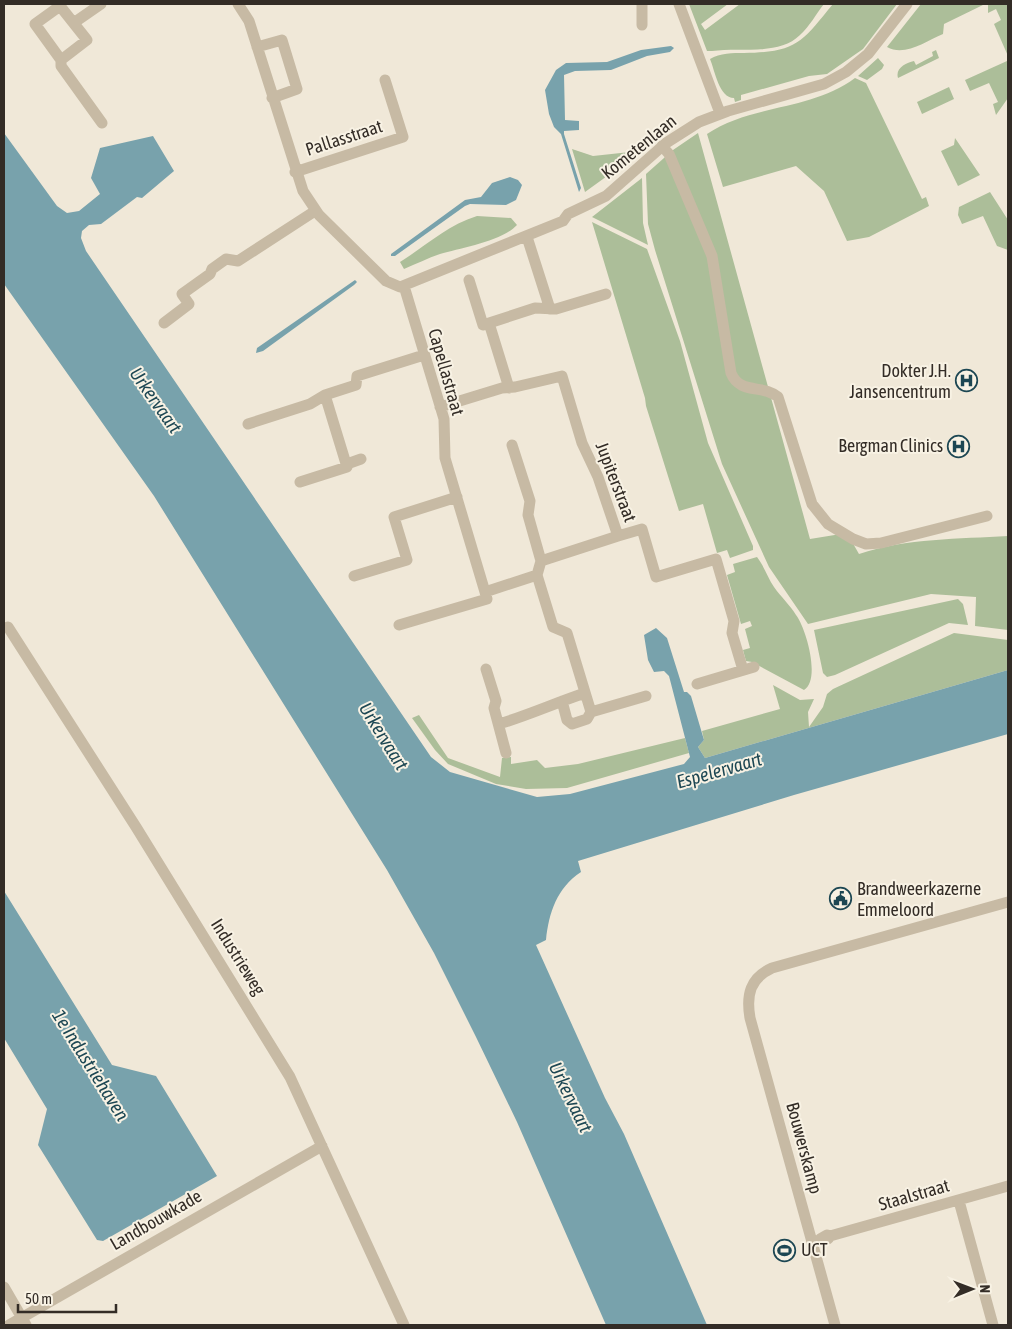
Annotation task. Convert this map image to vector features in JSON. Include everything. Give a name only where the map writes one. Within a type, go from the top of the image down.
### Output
[{"type":"street","points":[[75,22],[101,4]]},
{"type":"street","name":"Pallasstraat","points":[[238,4],[249,21],[295,172],[303,191],[315,211],[386,281],[395,286],[404,286]]},
{"type":"street","points":[[642,4],[642,25]]},
{"type":"street","points":[[679,4],[720,114]]},
{"type":"street","name":"Kometenlaan","points":[[404,286],[563,221],[570,213],[606,196],[662,146],[686,130],[720,114],[834,79],[868,54],[907,4]]},
{"type":"street","points":[[61,60],[88,40],[60,6],[35,24],[61,60],[61,66],[102,124]]},
{"type":"street","points":[[257,47],[282,40],[298,90],[272,98]]},
{"type":"street","name":"Pallasstraat","points":[[295,172],[403,137],[385,80]]},
{"type":"street","points":[[662,146],[672,163],[712,256],[731,373],[736,382],[743,387],[768,391],[778,397],[812,504],[819,515],[853,539],[873,544],[987,516]]},
{"type":"street","points":[[164,323],[189,304],[182,294],[210,274],[212,269],[226,259],[238,262],[315,211]]},
{"type":"street","points":[[527,237],[550,309]]},
{"type":"street","points":[[469,280],[482,325],[534,308],[550,309],[606,294]]},
{"type":"street","name":"Capellastraat","points":[[404,286],[444,419],[445,458],[485,592]]},
{"type":"street","points":[[489,323],[509,388]]},
{"type":"street","points":[[248,424],[310,404],[325,395],[356,385],[357,376],[424,356]]},
{"type":"street","name":"Jupiterstraat","points":[[440,407],[562,376],[582,443],[598,477],[618,536],[642,529],[656,577],[716,559],[734,621],[732,633],[748,668],[698,684]]},
{"type":"street","points":[[300,482],[348,467],[325,395]]},
{"type":"street","points":[[512,445],[530,502],[528,516],[541,561],[537,575],[553,627],[567,633],[591,712]]},
{"type":"street","points":[[346,464],[361,459]]},
{"type":"street","points":[[354,576],[407,560],[394,517],[457,497]]},
{"type":"street","points":[[541,561],[618,536]]},
{"type":"street","points":[[400,625],[487,599],[485,592],[537,575]]},
{"type":"street","name":"Industrieweg","points":[[8,626],[265,1034],[290,1077],[404,1325]]},
{"type":"street","points":[[486,669],[496,702],[494,708],[506,753]]},
{"type":"street","points":[[499,724],[529,715],[585,693]]},
{"type":"street","points":[[562,701],[567,720],[572,724],[587,719],[591,712],[646,696]]},
{"type":"street","name":"Bouwerskamp","points":[[835,1325],[820,1239],[750,1018],[748,995],[755,980],[772,968],[1008,902]]},
{"type":"street","name":"Landbouwkade","points":[[9,1325],[24,1321],[322,1146]]},
{"type":"street","name":"Staalstraat","points":[[820,1239],[1008,1186]]},
{"type":"street","points":[[960,1201],[993,1325]]},
{"type":"street","points":[[4,1287],[24,1321]]},
{"type":"green space","points":[[689,4],[728,4],[701,24],[705,30],[740,4],[824,4],[810,24],[791,42],[770,48],[707,51]]},
{"type":"green space","points":[[833,4],[897,4],[863,49],[827,74],[809,76],[741,95],[741,100],[735,102],[734,98],[729,97],[721,89],[710,59],[727,54],[776,50],[796,43],[813,28]]},
{"type":"green space","points":[[921,4],[985,4],[944,24],[943,34],[923,44],[901,50],[887,47]]},
{"type":"green space","points":[[988,4],[1008,4],[1008,56],[994,24],[1001,20],[996,9],[988,13]]},
{"type":"green space","points":[[936,50],[939,58],[898,78],[898,71],[902,66],[914,61],[916,65],[933,56],[932,52]]},
{"type":"green space","points":[[878,58],[884,65],[882,69],[867,80],[858,76]]},
{"type":"green space","points":[[1007,61],[1008,98],[996,115],[993,104],[998,102],[989,83],[970,91],[965,80]]},
{"type":"green space","points":[[855,78],[866,83],[922,199],[926,197],[929,206],[869,237],[847,241],[824,191],[796,166],[723,187],[707,134],[724,124],[742,117],[800,102],[838,89]]},
{"type":"green space","points":[[949,87],[954,99],[922,114],[917,102]]},
{"type":"green space","points":[[698,133],[810,539],[847,533],[859,554],[914,542],[1008,536],[1008,630],[975,626],[976,597],[931,594],[808,624],[769,567],[722,464],[648,224],[646,174],[673,150]]},
{"type":"green space","points":[[955,138],[980,175],[958,186],[941,151],[954,145]]},
{"type":"green space","points":[[572,149],[593,156],[630,152],[634,157],[633,160],[621,166],[585,192]]},
{"type":"green space","points":[[642,178],[643,223],[648,245],[592,217]]},
{"type":"green space","points":[[990,192],[1008,220],[1008,250],[997,246],[983,216],[962,224],[958,215],[959,207]]},
{"type":"green space","points":[[477,216],[511,218],[517,225],[510,231],[492,240],[440,254],[404,269],[400,262],[446,230]]},
{"type":"green space","points":[[592,222],[647,249],[680,341],[708,443],[753,546],[753,550],[730,558],[727,550],[717,553],[703,504],[679,511]]},
{"type":"green space","points":[[757,557],[774,587],[796,615],[804,631],[812,665],[809,684],[804,690],[752,662],[746,661],[743,650],[750,648],[745,629],[752,626],[750,621],[741,624],[727,575],[735,572],[733,564]]},
{"type":"green space","points":[[958,599],[963,604],[968,625],[949,623],[835,675],[827,677],[823,673],[814,630]]},
{"type":"green space","points":[[954,633],[1008,640],[1008,670],[705,758],[698,747],[704,740],[702,731],[780,709],[773,685],[800,700],[814,699],[808,712],[809,727],[823,707],[827,694],[833,689]]},
{"type":"green space","points":[[419,715],[448,758],[500,777],[502,758],[511,757],[511,764],[537,760],[545,768],[578,764],[685,738],[689,753],[567,788],[526,789],[496,784],[448,764],[435,750],[412,718]]},
{"type":"water","points":[[671,46],[674,48],[670,52],[647,56],[611,70],[575,71],[564,75],[565,120],[579,121],[579,130],[564,131],[564,134],[581,188],[579,192],[561,134],[554,127],[549,114],[545,90],[556,70],[566,63],[607,62],[641,50]]},
{"type":"water","points":[[4,133],[57,206],[67,213],[79,211],[100,194],[91,178],[100,148],[153,136],[174,171],[142,198],[137,197],[101,224],[89,225],[82,231],[81,238],[86,251],[431,757],[450,772],[537,797],[570,794],[684,764],[690,757],[669,676],[664,671],[654,672],[648,660],[644,635],[656,628],[667,638],[684,692],[691,696],[704,740],[698,747],[705,758],[1008,670],[1008,734],[794,795],[578,861],[581,872],[566,885],[552,910],[546,940],[536,945],[605,1098],[624,1134],[707,1325],[606,1325],[517,1122],[434,953],[387,870],[154,496],[4,284]]},
{"type":"water","points":[[510,177],[518,180],[522,185],[516,200],[506,205],[470,204],[465,206],[395,256],[391,256],[391,254],[465,200],[481,197],[492,183]]},
{"type":"water","points":[[355,280],[357,282],[354,285],[263,351],[256,353],[257,348]]},
{"type":"water","name":"1e Industriehaven","points":[[4,891],[112,1065],[156,1076],[217,1176],[103,1241],[97,1240],[38,1145],[47,1109],[4,1038]]},
{"type":"place","name":"Dokter J.H. Jansencentrum","points":[[967,381]]},
{"type":"place","name":"Bergman Clinics","points":[[959,446]]},
{"type":"place","name":"Brandweerkazerne Emmeloord","points":[[841,899]]},
{"type":"place","name":"UCT","points":[[785,1250]]},
{"type":"water label","name":"Urkervaart","points":[[156,400]]},
{"type":"water label","name":"Urkervaart","points":[[384,736]]},
{"type":"water label","name":"Espelervaart","points":[[719,770]]},
{"type":"water label","name":"Urkervaart","points":[[571,1097]]}]
